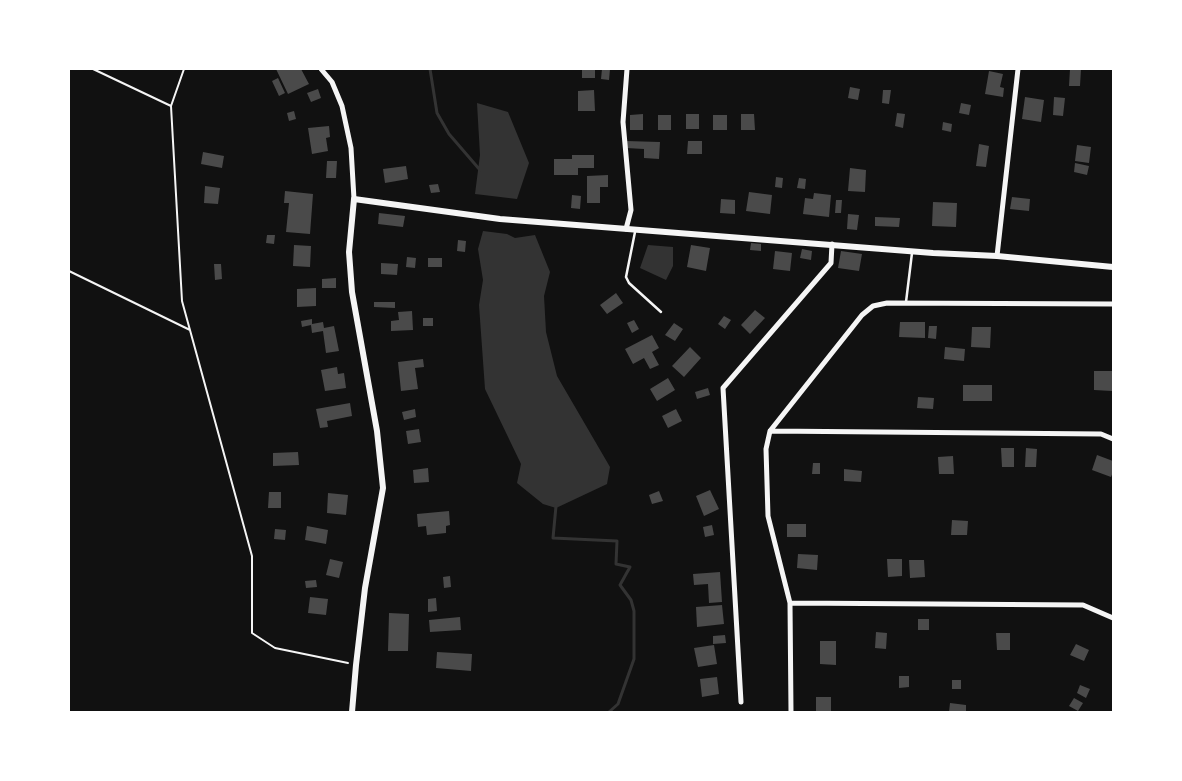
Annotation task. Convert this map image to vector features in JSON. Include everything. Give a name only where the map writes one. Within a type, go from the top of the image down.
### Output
[{"type":"street","points":[[321,69],[332,82],[342,106],[351,148],[354,199],[349,252],[352,292],[377,431],[383,488],[365,588],[352,712]]},
{"type":"street","points":[[626,229],[631,210],[631,193],[623,122],[627,69]]},
{"type":"street","points":[[996,256],[1018,69]]},
{"type":"street","points":[[354,199],[500,219],[832,244],[912,252],[996,256],[1113,267]]},
{"type":"street","points":[[741,702],[723,388],[831,262],[832,244]]},
{"type":"street","points":[[791,712],[790,603],[768,516],[766,449],[770,431],[862,316],[873,306],[887,303],[1113,304]]},
{"type":"street","points":[[770,431],[1101,434],[1113,439]]},
{"type":"street","points":[[790,603],[1083,604],[1113,618]]},
{"type":"lane","points":[[635,230],[626,277],[661,312]]},
{"type":"lane","points":[[906,303],[912,252]]},
{"type":"path","points":[[93,69],[170,106]]},
{"type":"path","points":[[184,69],[170,106],[182,301],[252,556],[252,632],[274,648],[356,665]]},
{"type":"path","points":[[69,271],[190,330]]},
{"type":"shaded area","points":[[477,103],[508,112],[529,163],[517,199],[475,194],[480,155]]},
{"type":"shaded area","points":[[483,231],[507,234],[515,238],[535,235],[550,272],[544,296],[546,332],[557,376],[610,467],[607,484],[556,508],[543,504],[517,483],[521,464],[485,389],[479,305],[483,280],[478,249]]},
{"type":"shaded area","points":[[648,245],[673,247],[673,266],[666,280],[640,268]]},
{"type":"building","points":[[276,69],[301,69],[309,84],[288,94]]},
{"type":"building","points":[[582,69],[595,69],[595,78],[582,78]]},
{"type":"building","points":[[602,69],[610,69],[609,80],[601,79]]},
{"type":"building","points":[[1070,69],[1081,69],[1080,86],[1069,86]]},
{"type":"building","points":[[989,71],[1003,74],[1000,87],[1004,88],[1003,97],[985,94]]},
{"type":"building","points":[[278,78],[285,93],[279,96],[272,81]]},
{"type":"building","points":[[850,87],[860,89],[858,100],[848,98]]},
{"type":"building","points":[[318,89],[321,98],[311,102],[307,93]]},
{"type":"building","points":[[594,90],[595,111],[578,111],[578,91]]},
{"type":"building","points":[[883,90],[891,90],[889,104],[882,103]]},
{"type":"building","points":[[1025,97],[1044,100],[1041,122],[1022,119]]},
{"type":"building","points":[[1054,97],[1065,98],[1063,116],[1053,115]]},
{"type":"building","points":[[961,103],[971,105],[969,115],[959,113]]},
{"type":"building","points":[[294,111],[296,119],[289,121],[287,113]]},
{"type":"building","points":[[897,113],[905,114],[903,128],[895,126]]},
{"type":"building","points":[[643,114],[643,130],[630,130],[630,115]]},
{"type":"building","points":[[686,114],[699,114],[699,129],[686,129]]},
{"type":"building","points":[[741,114],[754,114],[755,130],[741,130]]},
{"type":"building","points":[[658,115],[671,115],[671,130],[658,130]]},
{"type":"building","points":[[713,115],[727,115],[727,130],[713,130]]},
{"type":"building","points":[[943,122],[952,124],[951,132],[942,130]]},
{"type":"building","points":[[329,126],[330,137],[326,138],[328,151],[312,154],[308,128]]},
{"type":"building","points":[[626,141],[660,142],[659,159],[644,158],[644,149],[626,148]]},
{"type":"building","points":[[688,141],[702,141],[702,154],[687,154]]},
{"type":"building","points":[[979,144],[989,146],[986,167],[976,166]]},
{"type":"building","points":[[1077,145],[1091,147],[1089,163],[1075,161]]},
{"type":"building","points":[[203,152],[224,156],[222,168],[201,164]]},
{"type":"building","points":[[572,155],[594,155],[594,168],[578,168],[578,175],[554,175],[554,159],[572,159]]},
{"type":"building","points":[[327,161],[337,161],[336,178],[326,178]]},
{"type":"building","points":[[1075,163],[1089,166],[1087,175],[1074,172]]},
{"type":"building","points":[[406,166],[408,179],[385,183],[383,169]]},
{"type":"building","points":[[850,168],[866,170],[865,192],[848,191]]},
{"type":"building","points":[[608,175],[608,187],[600,187],[600,203],[587,203],[587,176]]},
{"type":"building","points":[[776,177],[783,178],[782,188],[775,187]]},
{"type":"building","points":[[799,178],[806,179],[805,189],[797,188]]},
{"type":"building","points":[[438,184],[440,192],[431,193],[429,185]]},
{"type":"building","points":[[205,186],[220,188],[218,204],[204,203]]},
{"type":"building","points":[[285,191],[313,194],[310,234],[286,232],[289,203],[284,203]]},
{"type":"building","points":[[749,192],[772,195],[770,214],[746,211]]},
{"type":"building","points":[[814,193],[831,195],[829,217],[803,214],[805,198],[813,199]]},
{"type":"building","points":[[572,195],[581,196],[580,209],[571,208]]},
{"type":"building","points":[[1012,197],[1030,199],[1029,211],[1010,209]]},
{"type":"building","points":[[721,199],[735,200],[735,214],[720,213]]},
{"type":"building","points":[[836,200],[842,200],[841,213],[835,213]]},
{"type":"building","points":[[933,202],[957,203],[956,227],[932,226]]},
{"type":"building","points":[[379,213],[405,216],[403,227],[378,224]]},
{"type":"building","points":[[848,214],[859,215],[857,230],[847,229]]},
{"type":"building","points":[[875,217],[900,218],[899,227],[875,226]]},
{"type":"building","points":[[267,235],[275,235],[274,244],[266,243]]},
{"type":"building","points":[[458,240],[466,241],[465,252],[457,251]]},
{"type":"building","points":[[751,243],[761,244],[761,251],[750,250]]},
{"type":"building","points":[[294,245],[311,246],[310,267],[293,266]]},
{"type":"building","points":[[691,245],[710,248],[706,271],[687,267]]},
{"type":"building","points":[[802,249],[812,251],[811,260],[800,258]]},
{"type":"building","points":[[775,251],[792,253],[790,271],[773,269]]},
{"type":"building","points":[[841,251],[862,254],[859,271],[838,268]]},
{"type":"building","points":[[407,257],[416,258],[415,268],[406,267]]},
{"type":"building","points":[[428,258],[442,258],[442,267],[428,267]]},
{"type":"building","points":[[381,263],[398,264],[397,275],[381,274]]},
{"type":"building","points":[[214,264],[221,264],[222,279],[215,280]]},
{"type":"building","points":[[336,278],[336,288],[322,288],[322,279]]},
{"type":"building","points":[[316,288],[316,306],[297,307],[297,289]]},
{"type":"building","points":[[616,293],[623,303],[607,314],[600,305]]},
{"type":"building","points":[[374,302],[395,302],[395,308],[374,307]]},
{"type":"building","points":[[755,310],[765,318],[750,334],[741,325]]},
{"type":"building","points":[[412,311],[413,330],[391,331],[391,321],[399,320],[398,312]]},
{"type":"building","points":[[724,316],[731,320],[725,329],[718,324]]},
{"type":"building","points":[[423,318],[433,318],[433,326],[423,326]]},
{"type":"building","points":[[312,319],[312,324],[323,322],[324,328],[334,326],[339,351],[326,353],[323,331],[312,333],[311,325],[302,327],[301,321]]},
{"type":"building","points":[[634,320],[639,329],[632,333],[627,323]]},
{"type":"building","points":[[900,322],[925,322],[925,338],[899,337]]},
{"type":"building","points":[[674,323],[683,329],[675,341],[665,335]]},
{"type":"building","points":[[929,326],[937,326],[936,339],[928,338]]},
{"type":"building","points":[[972,327],[991,327],[990,348],[971,347]]},
{"type":"building","points":[[652,335],[659,348],[652,352],[659,365],[650,369],[644,358],[633,364],[625,349]]},
{"type":"building","points":[[690,347],[701,358],[684,377],[672,366]]},
{"type":"building","points":[[945,347],[965,349],[964,361],[944,359]]},
{"type":"building","points":[[423,359],[424,367],[415,368],[418,389],[401,391],[398,362]]},
{"type":"building","points":[[337,367],[338,374],[344,373],[346,388],[325,391],[321,370]]},
{"type":"building","points":[[1094,371],[1113,371],[1112,391],[1094,390]]},
{"type":"building","points":[[668,378],[675,390],[657,401],[650,389]]},
{"type":"building","points":[[963,385],[992,385],[992,401],[963,401]]},
{"type":"building","points":[[708,388],[710,395],[697,399],[695,392]]},
{"type":"building","points":[[918,397],[934,398],[933,409],[917,408]]},
{"type":"building","points":[[350,403],[352,416],[327,421],[328,427],[320,428],[316,409]]},
{"type":"building","points":[[415,409],[416,417],[404,420],[402,412]]},
{"type":"building","points":[[676,409],[682,421],[668,428],[662,416]]},
{"type":"building","points":[[419,429],[421,442],[408,444],[406,431]]},
{"type":"building","points":[[1001,448],[1014,448],[1014,467],[1002,467]]},
{"type":"building","points":[[1026,448],[1037,449],[1036,467],[1025,467]]},
{"type":"building","points":[[298,452],[299,465],[273,466],[273,453]]},
{"type":"building","points":[[1097,455],[1113,461],[1111,477],[1092,470]]},
{"type":"building","points":[[953,456],[954,474],[939,474],[938,457]]},
{"type":"building","points":[[813,463],[820,463],[820,474],[812,474]]},
{"type":"building","points":[[428,468],[429,482],[414,483],[413,470]]},
{"type":"building","points":[[844,469],[862,471],[861,482],[844,481]]},
{"type":"building","points":[[710,490],[719,509],[704,516],[696,496]]},
{"type":"building","points":[[659,491],[663,501],[652,504],[649,495]]},
{"type":"building","points":[[269,492],[281,492],[281,508],[268,508]]},
{"type":"building","points":[[328,493],[348,495],[346,515],[327,513]]},
{"type":"building","points":[[449,511],[450,525],[446,526],[446,533],[427,535],[426,526],[418,527],[417,514]]},
{"type":"building","points":[[952,520],[968,521],[967,535],[951,535]]},
{"type":"building","points":[[787,524],[806,524],[806,537],[787,537]]},
{"type":"building","points":[[712,525],[714,535],[705,537],[703,527]]},
{"type":"building","points":[[307,526],[328,530],[326,544],[305,540]]},
{"type":"building","points":[[275,529],[286,530],[285,540],[274,539]]},
{"type":"building","points":[[798,554],[818,555],[817,570],[797,568]]},
{"type":"building","points":[[330,559],[343,562],[339,578],[326,575]]},
{"type":"building","points":[[887,559],[902,559],[902,576],[888,577]]},
{"type":"building","points":[[909,560],[924,560],[925,577],[910,578]]},
{"type":"building","points":[[720,572],[722,602],[709,603],[708,584],[694,585],[693,574]]},
{"type":"building","points":[[450,576],[451,587],[444,588],[443,577]]},
{"type":"building","points":[[316,580],[317,587],[306,588],[305,581]]},
{"type":"building","points":[[310,597],[328,599],[326,615],[308,613]]},
{"type":"building","points":[[436,598],[437,611],[428,612],[428,599]]},
{"type":"building","points":[[722,605],[724,624],[697,627],[696,607]]},
{"type":"building","points":[[389,613],[409,614],[408,651],[388,651]]},
{"type":"building","points":[[460,617],[461,630],[430,632],[429,620]]},
{"type":"building","points":[[918,619],[929,619],[929,630],[918,630]]},
{"type":"building","points":[[876,632],[887,633],[886,649],[875,648]]},
{"type":"building","points":[[996,633],[1010,633],[1010,650],[997,650]]},
{"type":"building","points":[[725,635],[726,643],[713,644],[713,636]]},
{"type":"building","points":[[820,641],[836,641],[836,665],[820,664]]},
{"type":"building","points":[[1076,644],[1089,650],[1084,661],[1070,655]]},
{"type":"building","points":[[714,645],[717,664],[698,667],[694,648]]},
{"type":"building","points":[[437,652],[472,654],[471,671],[436,668]]},
{"type":"building","points":[[899,676],[909,676],[909,687],[899,688]]},
{"type":"building","points":[[717,677],[719,694],[702,697],[700,679]]},
{"type":"building","points":[[952,680],[961,680],[961,689],[952,689]]},
{"type":"building","points":[[1080,685],[1090,689],[1086,698],[1077,693]]},
{"type":"building","points":[[816,697],[831,697],[831,712],[816,712]]},
{"type":"building","points":[[1074,698],[1083,703],[1078,711],[1069,706]]},
{"type":"building","points":[[950,703],[966,705],[966,712],[949,712]]},
{"type":"waterway","points":[[430,69],[437,113],[449,134],[480,170]]},
{"type":"waterway","points":[[556,506],[553,538],[617,541],[616,564],[630,567],[620,585],[631,600],[634,611],[634,659],[618,704],[609,712]]}]
